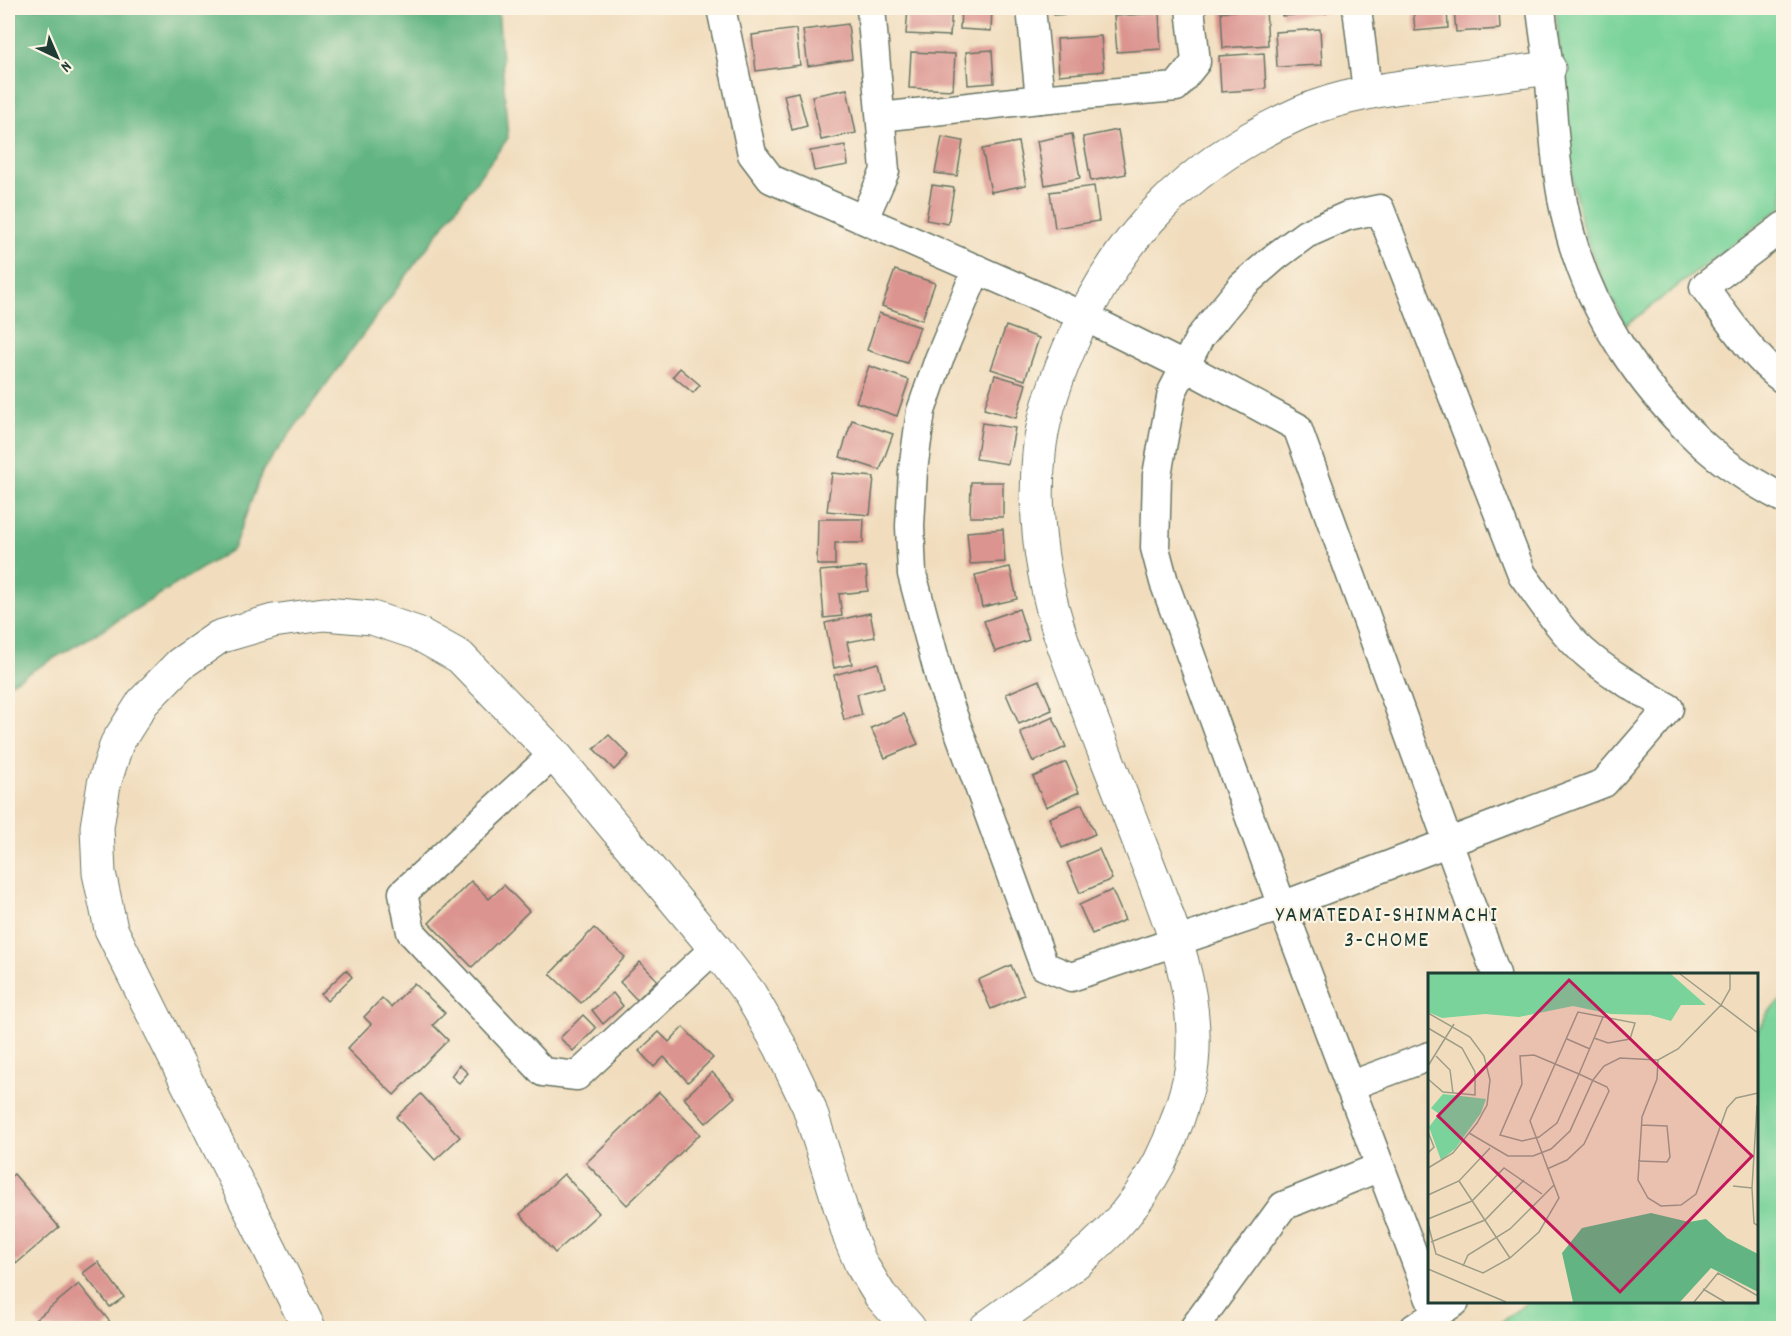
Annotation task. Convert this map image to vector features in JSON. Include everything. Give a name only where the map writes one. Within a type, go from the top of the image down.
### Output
[{"type":"street","points":[[721,8],[752,154],[771,179],[1083,316],[1184,366],[1297,427],[1495,973]]},
{"type":"street","points":[[864,218],[885,171],[872,8]]},
{"type":"street","points":[[1030,8],[1040,99]]},
{"type":"street","points":[[881,117],[1040,99],[1176,87],[1196,62],[1190,8]]},
{"type":"street","points":[[1357,8],[1367,91]]},
{"type":"street","points":[[1541,8],[1549,68],[1555,157],[1570,233],[1593,297],[1619,346],[1660,399],[1698,441],[1752,482],[1784,500]]},
{"type":"street","points":[[986,1329],[1078,1261],[1117,1224],[1147,1188],[1168,1148],[1192,1065],[1192,1013],[1177,942],[1063,641],[1045,576],[1037,514],[1039,451],[1054,384],[1083,316],[1113,264],[1149,217],[1195,176],[1252,136],[1303,112],[1367,91],[1549,68]]},
{"type":"street","points":[[977,269],[939,359],[921,411],[913,470],[910,526],[912,574],[941,682],[1044,966],[1071,977],[1282,906],[1604,783],[1669,708],[1624,682],[1583,651],[1557,622],[1522,574],[1380,208],[1347,216],[1306,234],[1242,286],[1200,337],[1172,392],[1157,475],[1155,548],[1164,582],[1282,906],[1428,1296]]},
{"type":"street","points":[[1784,226],[1704,287],[1736,330],[1775,374],[1784,380]]},
{"type":"street","points":[[309,1329],[111,929],[99,873],[97,827],[104,784],[117,743],[143,702],[180,664],[219,637],[273,621],[324,614],[372,618],[417,633],[460,657],[554,754],[716,948],[750,994],[780,1046],[809,1107],[850,1239],[861,1264],[880,1295],[909,1329]]},
{"type":"street","points":[[554,754],[403,893],[411,933],[543,1072],[577,1076],[716,948]]},
{"type":"street","points":[[1350,1086],[1428,1057]]},
{"type":"street","points":[[1194,1329],[1283,1206],[1380,1167]]},
{"type":"green space","points":[[8,8],[498,8],[508,138],[263,470],[233,549],[8,685]]},
{"type":"green space","points":[[1556,8],[1783,8],[1783,206],[1626,325],[1591,251],[1576,199],[1564,117]]},
{"type":"green space","points":[[1783,999],[1783,1328],[1493,1328],[1527,1303],[1758,1303],[1758,1030],[1769,1011]]},
{"type":"building","points":[[908,8],[952,8],[950,36],[906,34]]},
{"type":"building","points":[[961,8],[992,8],[991,31],[960,29]]},
{"type":"building","points":[[1053,8],[1098,8],[1098,12],[1054,15]]},
{"type":"building","points":[[1281,8],[1326,8],[1327,13],[1282,16]]},
{"type":"building","points":[[1413,8],[1447,8],[1448,28],[1415,31]]},
{"type":"building","points":[[1454,8],[1499,8],[1500,29],[1456,32]]},
{"type":"building","points":[[1266,9],[1268,45],[1223,48],[1221,12]]},
{"type":"building","points":[[1159,13],[1161,49],[1117,52],[1114,16]]},
{"type":"building","points":[[848,24],[852,59],[808,66],[803,30]]},
{"type":"building","points":[[796,29],[800,65],[756,71],[752,35]]},
{"type":"building","points":[[1320,29],[1322,65],[1277,67],[1275,32]]},
{"type":"building","points":[[1101,36],[1104,71],[1059,75],[1057,39]]},
{"type":"building","points":[[992,50],[994,83],[968,85],[966,52]]},
{"type":"building","points":[[911,52],[955,54],[953,90],[909,88]]},
{"type":"building","points":[[1264,53],[1266,89],[1221,92],[1219,56]]},
{"type":"building","points":[[847,89],[856,133],[821,140],[812,96]]},
{"type":"building","points":[[798,92],[807,126],[792,130],[784,95]]},
{"type":"building","points":[[1118,130],[1126,174],[1091,181],[1083,137]]},
{"type":"building","points":[[1072,134],[1080,178],[1045,185],[1037,141]]},
{"type":"building","points":[[942,137],[963,141],[957,176],[935,173]]},
{"type":"building","points":[[1018,142],[1026,185],[991,192],[982,149]]},
{"type":"building","points":[[845,145],[848,165],[814,171],[810,151]]},
{"type":"building","points":[[932,185],[954,188],[948,224],[926,220]]},
{"type":"building","points":[[1094,186],[1099,221],[1055,228],[1050,192]]},
{"type":"building","points":[[895,270],[935,283],[922,320],[882,306]]},
{"type":"building","points":[[879,313],[920,327],[907,363],[867,350]]},
{"type":"building","points":[[1006,326],[1039,338],[1025,380],[991,369]]},
{"type":"building","points":[[869,366],[909,380],[897,416],[856,402]]},
{"type":"building","points":[[680,368],[700,385],[693,393],[673,376]]},
{"type":"building","points":[[995,375],[1026,384],[1016,418],[984,409]]},
{"type":"building","points":[[852,420],[893,434],[880,470],[840,457]]},
{"type":"building","points":[[982,423],[1015,428],[1008,464],[976,459]]},
{"type":"building","points":[[832,473],[874,477],[870,515],[827,511]]},
{"type":"building","points":[[971,482],[1003,482],[1003,517],[970,517]]},
{"type":"building","points":[[818,519],[864,519],[863,543],[835,543],[835,565],[817,565]]},
{"type":"building","points":[[1003,529],[1005,562],[970,564],[967,532]]},
{"type":"building","points":[[866,567],[868,591],[839,594],[842,616],[824,618],[820,571]]},
{"type":"building","points":[[1010,567],[1017,599],[982,607],[975,575]]},
{"type":"building","points":[[1019,609],[1029,640],[995,652],[984,621]]},
{"type":"building","points":[[870,613],[875,637],[847,642],[852,664],[834,668],[825,623]]},
{"type":"building","points":[[878,663],[884,687],[857,694],[862,715],[844,720],[834,675]]},
{"type":"building","points":[[1039,680],[1052,710],[1019,724],[1006,694]]},
{"type":"building","points":[[904,714],[918,744],[885,758],[871,728]]},
{"type":"building","points":[[1053,717],[1066,747],[1033,762],[1020,732]]},
{"type":"building","points":[[609,735],[629,755],[614,770],[594,749]]},
{"type":"building","points":[[1066,762],[1079,792],[1046,807],[1033,777]]},
{"type":"building","points":[[1082,804],[1095,834],[1062,848],[1049,818]]},
{"type":"building","points":[[1099,849],[1112,879],[1080,893],[1067,863]]},
{"type":"building","points":[[471,881],[489,899],[504,885],[529,911],[472,967],[429,923]]},
{"type":"building","points":[[1112,890],[1125,920],[1092,934],[1079,905]]},
{"type":"building","points":[[594,928],[625,957],[581,1003],[550,974]]},
{"type":"building","points":[[640,962],[657,980],[637,1000],[620,982]]},
{"type":"building","points":[[1011,965],[1024,995],[991,1009],[978,980]]},
{"type":"building","points":[[346,970],[352,977],[327,1001],[321,994]]},
{"type":"building","points":[[414,983],[445,1013],[433,1025],[448,1040],[394,1095],[347,1049],[371,1024],[364,1017],[382,998],[391,1007]]},
{"type":"building","points":[[613,993],[623,1006],[603,1024],[592,1010]]},
{"type":"building","points":[[583,1015],[596,1028],[573,1051],[560,1038]]},
{"type":"building","points":[[683,1027],[713,1058],[688,1082],[664,1057],[654,1067],[639,1051],[659,1032],[669,1042]]},
{"type":"building","points":[[459,1065],[468,1073],[459,1083],[451,1076]]},
{"type":"building","points":[[712,1072],[735,1097],[706,1123],[684,1098]]},
{"type":"building","points":[[659,1092],[700,1134],[627,1205],[586,1163]]},
{"type":"building","points":[[421,1094],[460,1137],[435,1160],[396,1117]]},
{"type":"building","points":[[14,1174],[59,1227],[17,1263],[8,1252],[8,1179]]},
{"type":"building","points":[[564,1174],[599,1213],[555,1253],[520,1214]]},
{"type":"building","points":[[98,1262],[124,1297],[110,1307],[83,1273]]},
{"type":"building","points":[[79,1284],[111,1323],[104,1328],[42,1328],[35,1320]]},
{"type":"district","name":"YAMATEDAI-SHINMACHI 3-CHOME","points":[[1387,928]]}]
